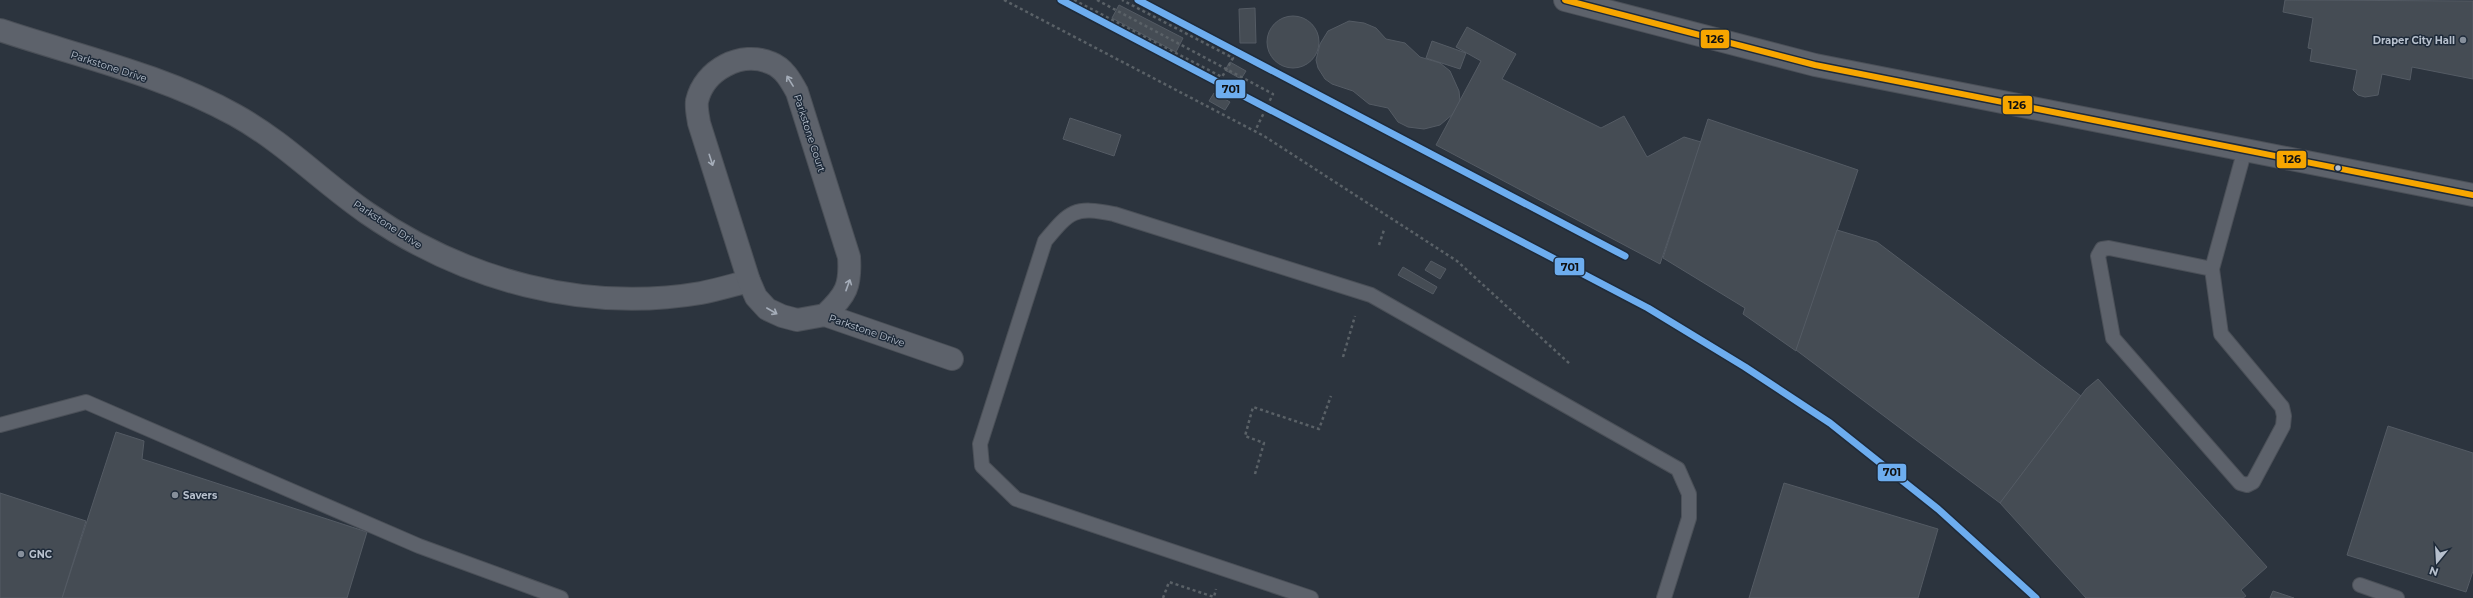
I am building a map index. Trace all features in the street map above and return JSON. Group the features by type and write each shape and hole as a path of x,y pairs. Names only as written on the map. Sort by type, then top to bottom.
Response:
{"street":[{"path":"1565,0 1611,6 1815,65 1962,96 2245,149 2473,195"},
{"name":"Parkstone Drive","path":"0,30 142,76 190,94 235,115 278,142 365,212 410,241 460,265 490,275 562,293 609,298 655,298 702,293 749,281 756,297 767,309 782,316 797,320 825,315 952,359"},
{"name":"Parkstone Court","path":"749,281 699,123 697,103 703,85 715,71 732,62 754,59 772,63 789,77 797,92 849,257 850,279 845,294 825,315"}],"lane":[{"path":"2212,269 2109,248 2102,249 2098,256 2112,338 2240,483 2247,485 2253,482 2283,426 2284,416 2282,407 2221,334 2212,269 2245,149"},
{"path":"1311,598 1016,499 982,466 980,444 1045,241 1065,217 1079,211 1096,210 1114,214 1371,295 1678,469 1689,494 1689,518 1664,598"},
{"path":"0,425 86,402 419,546 561,598"},
{"path":"2360,586 2397,598"}],"path":[{"path":"1004,0 1255,131 1457,261 1571,365"},
{"path":"1074,0 1222,77 1232,58 1122,0"},
{"path":"1097,0 1273,94 1255,131"},
{"path":"1379,245 1384,230"},
{"path":"1343,357 1355,316"},
{"path":"1254,474 1264,443 1245,436 1253,407 1319,429 1331,396"},
{"path":"1163,598 1168,582 1214,597 1217,587"}],"building":[{"path":"2285,0 2473,1 2473,79 2412,67 2410,80 2382,74 2378,95 2365,97 2358,95 2353,90 2357,70 2310,61 2312,49 2308,48 2313,18 2283,12"},
{"path":"1119,5 1183,38 1176,52 1112,18"},
{"path":"1255,8 1256,43 1240,43 1239,9"},
{"path":"1288,16 1298,16 1308,20 1315,27 1319,37 1319,47 1315,57 1308,64 1298,68 1288,68 1278,64 1271,57 1267,47 1267,37 1271,27 1278,20"},
{"path":"1349,21 1364,23 1376,28 1386,39 1405,43 1420,57 1440,63 1450,71 1459,91 1460,101 1453,114 1440,125 1424,129 1408,127 1398,122 1388,108 1369,104 1353,91 1332,84 1325,79 1318,68 1316,60 1320,44 1328,31"},
{"path":"1467,27 1516,54 1502,79 1601,128 1624,116 1647,157 1684,137 1701,142 1660,264 1436,145 1481,61 1456,47"},
{"path":"1432,41 1466,53 1460,69 1426,58"},
{"path":"1230,62 1246,71 1241,79 1225,70"},
{"path":"1214,93 1230,102 1225,110 1209,101"},
{"path":"1070,118 1121,135 1114,156 1063,139"},
{"path":"1708,119 1858,170 1796,351 1743,314 1745,308 1663,258"},
{"path":"1837,230 1877,242 2081,396 2000,503 1796,350"},
{"path":"1431,261 1446,269 1440,279 1425,270"},
{"path":"1403,267 1437,287 1433,294 1398,275"},
{"path":"2098,379 2267,567 2241,590 2246,596 2243,598 2086,598 2000,503 2086,389"},
{"path":"2388,426 2473,453 2473,571 2466,592 2347,555"},
{"name":"Savers","path":"116,432 144,441 142,459 367,532 347,598 62,598"},
{"path":"1784,483 1938,529 1918,598 1749,598"},
{"path":"0,493 86,521 62,598 0,598"},
{"path":"2273,591 2294,598 2270,598"}],"transit line":[{"name":"701","path":"1061,0 1648,308 1745,367 1830,423 1938,509 2036,598"},
{"name":"701","path":"1138,0 1625,256"},
{"name":"126","path":"1565,0 1815,65 2473,195"}],"place":[{"name":"Draper City Hall","path":"2463,40"},
{"name":"Savers","path":"175,495"},
{"name":"GNC","path":"21,554"}]}
